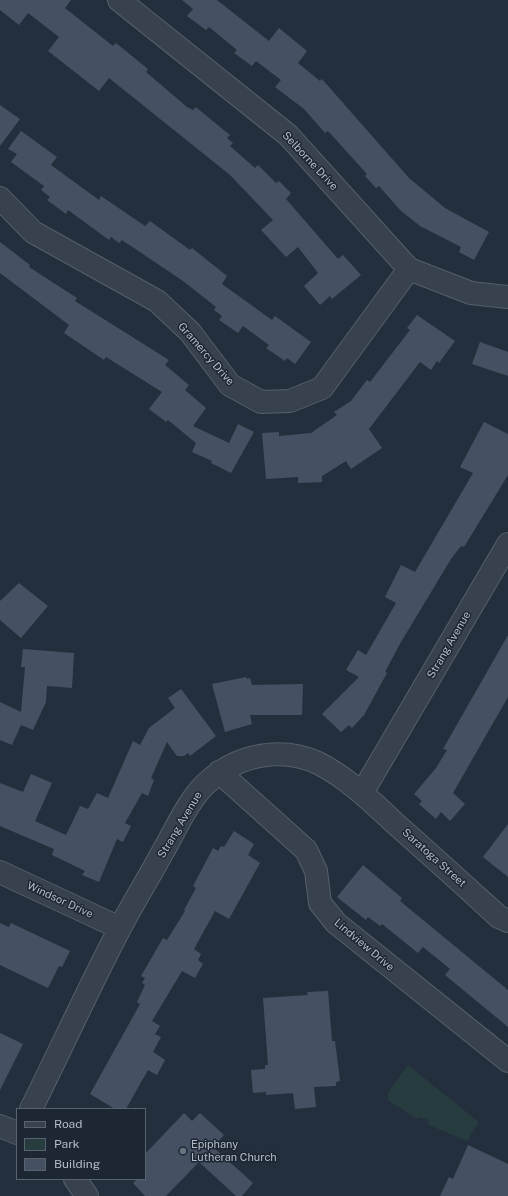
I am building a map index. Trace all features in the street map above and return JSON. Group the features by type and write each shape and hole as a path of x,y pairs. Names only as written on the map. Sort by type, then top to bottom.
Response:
{"street":[{"name":"Selborne Drive","path":"119,0 288,135 409,269 471,292 508,297"},
{"name":"Gramercy Drive","path":"0,198 33,232 157,301 190,332 230,385 261,402 290,401 322,388 409,269"},
{"name":"Strang Avenue","path":"31,1108 120,928 197,794 207,782 230,765 246,759 264,755 284,754 301,757 318,763 362,793 508,544"},
{"name":"Lindview Drive","path":"219,772 306,850 316,871 320,904 336,923 508,1060"},
{"name":"Saratoga Street","path":"362,793 499,917 508,921"},
{"name":"Windsor Drive","path":"0,872 120,928"},
{"path":"0,1126 16,1133"},
{"path":"76,1180 87,1196"}],"green space":[{"path":"408,1065 479,1122 467,1141 429,1125 428,1120 420,1117 417,1119 388,1100 388,1092"}],"building":[{"path":"0,0 71,0 65,8 113,46 116,43 148,69 146,72 187,107 193,110 196,107 230,135 227,138 233,143 230,146 255,168 258,165 276,183 279,181 291,193 286,199 338,259 343,255 361,275 332,299 330,296 320,305 304,286 318,273 298,247 286,257 261,230 273,220 230,175 109,78 99,91 48,51 59,37 28,13 19,25 0,10"},
{"path":"182,0 217,0 269,41 279,28 307,51 298,63 320,81 322,79 409,178 445,208 489,232 474,260 459,252 461,247 420,226 400,210 379,186 376,188 365,176 367,174 328,131 325,133 304,109 275,87 281,80 256,61 252,66 234,53 237,50 209,27 206,30 187,16 193,9"},
{"path":"0,105 20,119 0,146"},
{"path":"21,131 57,157 51,165 99,200 101,196 145,226 150,221 190,250 192,248 227,276 222,284 272,320 275,316 311,342 295,364 287,358 285,361 266,348 269,345 243,326 238,333 219,320 222,316 214,310 216,307 183,281 122,240 119,243 111,237 109,240 68,210 66,214 47,200 50,197 41,190 44,186 11,162 17,154 8,149"},
{"path":"0,242 30,265 29,267 77,298 75,301 169,360 165,365 189,385 185,390 206,408 193,426 229,443 238,424 254,432 231,473 211,463 212,461 192,452 196,443 168,420 166,422 149,409 162,392 106,357 104,360 64,333 69,325 0,273"},
{"path":"417,315 455,341 439,363 437,361 431,370 420,362 369,429 382,448 351,469 346,461 322,476 322,482 298,483 298,477 266,479 262,433 279,432 279,436 311,433 337,415 334,412 351,401 367,380 370,382 410,330 407,328"},
{"path":"480,342 508,352 508,376 472,364"},
{"path":"484,422 508,434 508,475 464,547 461,546 451,559 401,642 385,672 387,673 364,715 352,728 349,725 341,732 322,714 359,677 346,670 358,650 366,655 396,603 385,597 401,565 415,572 473,473 460,467"},
{"path":"19,583 48,606 21,638 0,620 0,601"},
{"path":"508,635 508,697 453,793 465,804 450,821 441,812 436,819 419,804 422,801 414,794 436,768 447,750 443,749"},
{"path":"23,649 74,653 72,688 47,686 46,702 33,730 21,725 12,745 0,740 0,702 21,712 25,667 21,667"},
{"path":"246,677 247,679 250,678 252,685 303,684 302,715 250,715 252,724 225,732 212,684"},
{"path":"181,689 216,736 190,756 188,753 184,756 177,756 167,742 151,778 154,780 148,796 142,793 125,823 131,826 123,842 117,839 99,882 82,875 85,871 52,855 54,849 0,826 0,783 23,792 31,774 52,783 35,821 66,835 80,806 88,809 97,793 108,798 133,741 140,745 149,728 175,708 168,698"},
{"path":"508,824 508,877 483,857"},
{"path":"234,831 254,844 248,855 260,863 229,919 215,911 194,949 201,954 198,960 203,964 195,978 182,971 152,1021 160,1026 155,1034 161,1037 153,1052 165,1060 157,1075 148,1070 127,1108 113,1108 90,1094 140,1004 137,1002 145,985 142,983 145,978 141,976 163,938 167,940 185,911 184,910 196,888 193,886 213,848 218,851 221,846 224,847"},
{"path":"363,865 402,898 400,901 508,990 508,1027 445,975 450,969 423,947 418,953 382,924 380,926 368,917 366,920 337,897"},
{"path":"0,923 9,927 11,923 70,951 62,967 59,966 48,988 0,965"},
{"path":"328,991 332,1041 335,1041 340,1081 336,1082 336,1086 314,1087 316,1107 295,1109 293,1093 266,1095 266,1092 253,1093 251,1070 265,1069 265,1065 268,1065 263,998 308,995 307,992"},
{"path":"0,1033 23,1044 0,1090"},
{"name":"Epiphany Lutheran Church","path":"184,1113 192,1121 200,1113 224,1135 213,1147 253,1183 242,1196 236,1196 199,1162 166,1196 145,1196 133,1183 136,1180 146,1180 146,1153"},
{"path":"468,1145 508,1164 508,1196 440,1196 449,1177 453,1179"}],"place":[{"name":"Epiphany Lutheran Church","path":"183,1151"}]}
